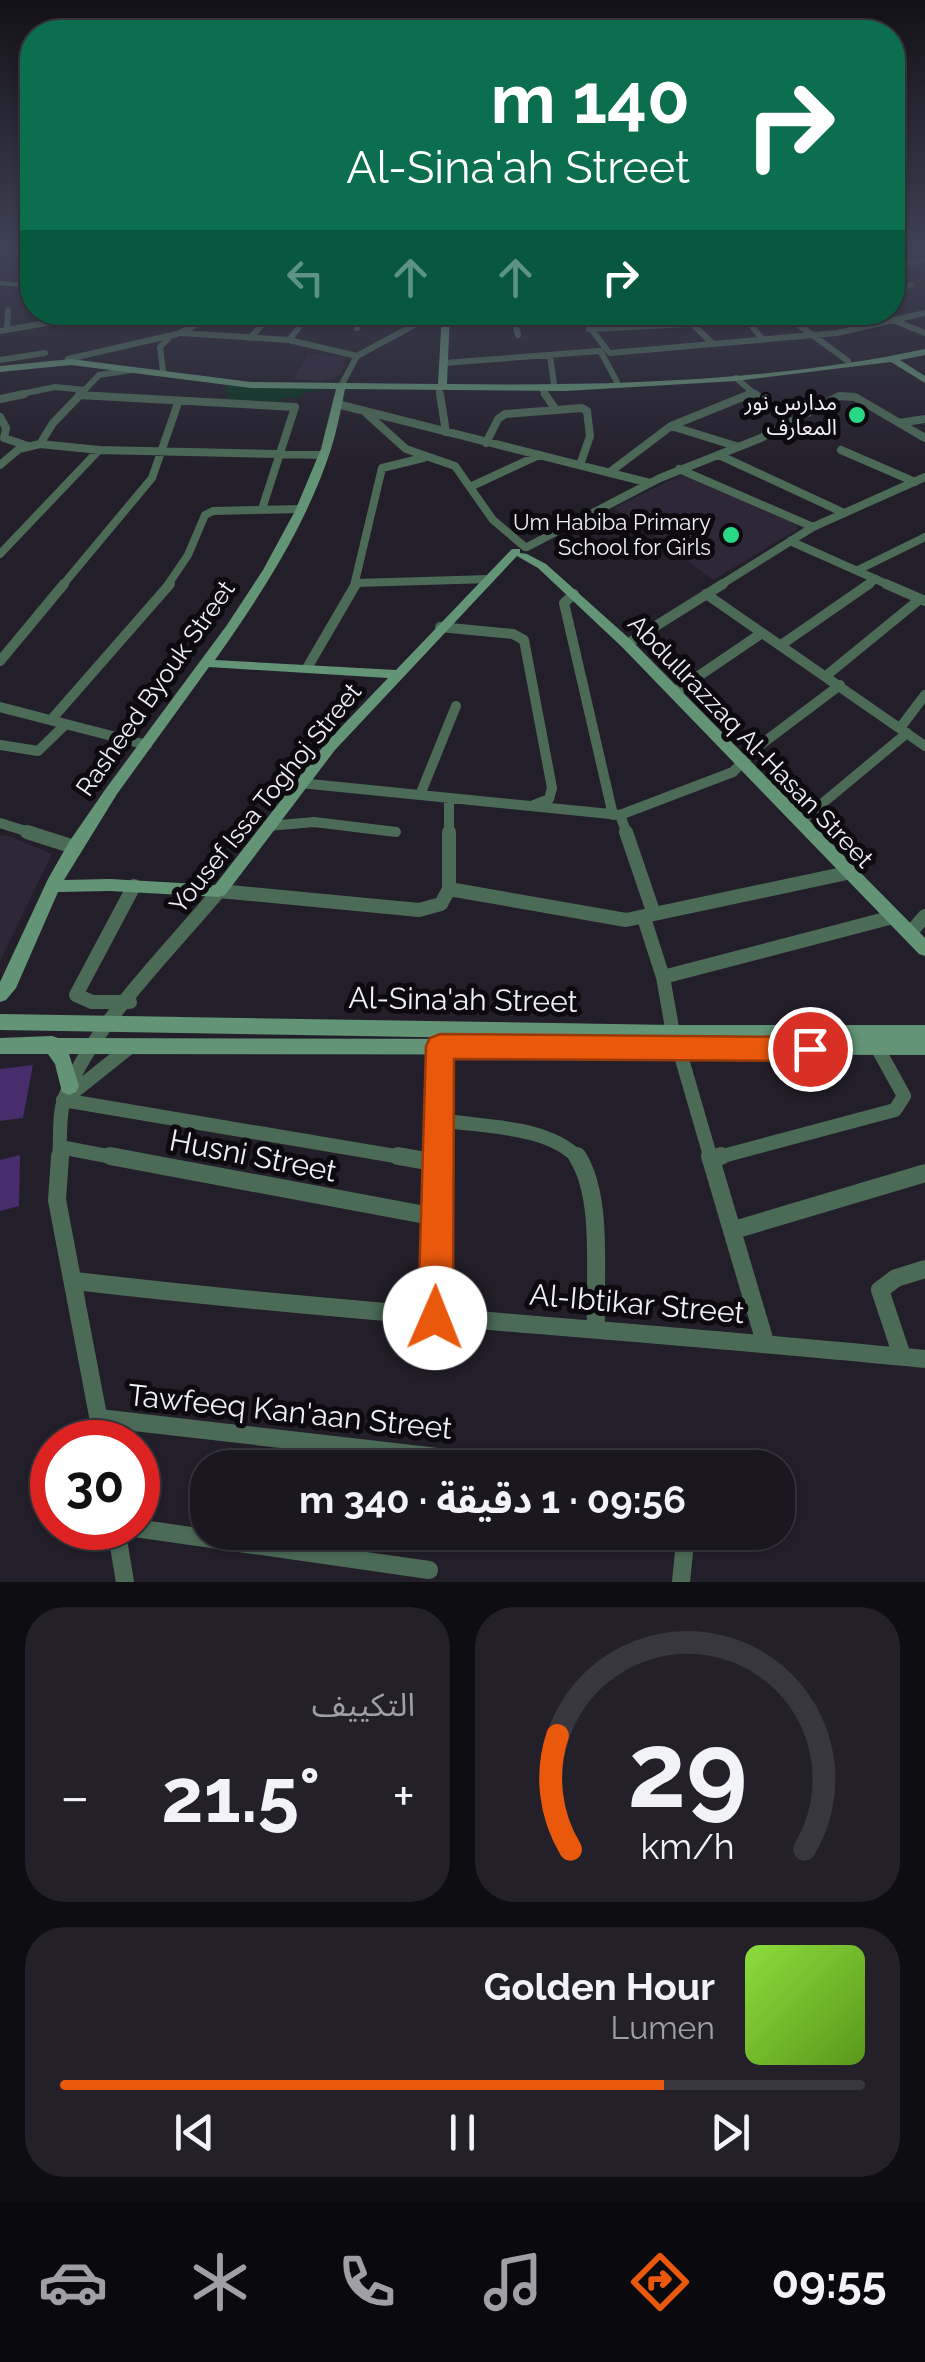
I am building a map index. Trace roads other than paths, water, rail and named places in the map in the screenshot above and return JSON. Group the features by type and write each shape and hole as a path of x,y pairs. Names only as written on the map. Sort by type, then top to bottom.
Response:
{"main road":[{"path":"441,387 445,325"},
{"path":"0,365 66,360 220,378 542,389 736,378 899,358 925,351"},
{"path":"512,387 899,358 925,351"},
{"path":"899,358 925,377"},
{"path":"899,358 925,377"},
{"path":"66,360 223,383 343,383"},
{"name":"Rasheed Byouk Street","path":"3,1022 5,989 74,847 205,663 280,548 323,455 339,412 343,383"},
{"name":"Yousef Issa Toghoj Street","path":"219,892 300,783 396,674 504,564 526,553"},
{"name":"Abdullrazzaq Al-Hasan Street","path":"526,553 627,644 846,872 925,948"},
{"path":"205,663 396,674"},
{"path":"54,886 219,892"},
{"name":"Al-Sina'ah Street","path":"3,1022 925,1048"},
{"name":"Al-Sina'ah Street","path":"0,1046 440,1046 925,1032"},
{"path":"52,1044 64,1062 66,1093"}],"street":[{"path":"4,331 34,325"},
{"path":"163,370 160,346 196,325"},
{"path":"250,338 262,325"},
{"path":"289,340 301,325"},
{"path":"389,341 391,325"},
{"path":"343,383 358,356 416,325"},
{"path":"516,325 518,336"},
{"path":"587,325 617,382"},
{"path":"590,329 672,325"},
{"path":"693,325 714,344"},
{"path":"798,325 848,362"},
{"path":"444,363 812,336 873,325"},
{"path":"751,326 763,340"},
{"path":"16,328 22,336"},
{"path":"66,360 179,333 289,340 358,356"},
{"path":"0,365 44,353"},
{"path":"550,356 554,384"},
{"path":"40,444 101,373 134,370"},
{"path":"736,378 790,424"},
{"path":"0,398 55,387 178,403 295,407 262,509"},
{"path":"441,387 446,432"},
{"path":"542,389 556,410"},
{"path":"610,472 671,426 752,393"},
{"path":"526,553 650,483 790,424 835,398 847,395 925,438"},
{"path":"0,662 140,494 163,452 178,403"},
{"path":"486,443 498,419 505,414 588,411 590,436 580,465"},
{"path":"339,412 366,413 650,483"},
{"name":"Abdullrazzaq Al-Hasan Street","path":"366,413 385,434 423,458 438,459 458,468 483,501 486,512 526,553"},
{"path":"0,417 6,428 4,438 28,446"},
{"path":"898,423 925,418"},
{"path":"671,426 739,447"},
{"path":"0,466 28,446 40,444 99,450 323,455"},
{"path":"0,554 99,450"},
{"path":"841,450 920,479"},
{"path":"470,487 539,455"},
{"path":"718,455 844,513"},
{"path":"308,668 356,584 382,468 423,458"},
{"path":"679,470 812,528"},
{"path":"627,644 812,528 920,479"},
{"path":"51,720 170,582 188,555 205,515 214,511 300,509"},
{"path":"858,570 925,536"},
{"path":"790,541 922,600 827,676"},
{"path":"356,584 490,579"},
{"path":"782,645 876,579"},
{"path":"574,594 564,603 616,815 649,916 676,1041 765,1342"},
{"path":"706,594 925,746"},
{"path":"440,627 513,634 524,640 552,788 549,799 530,806"},
{"path":"675,692 762,633"},
{"path":"300,783 616,815 733,772 840,684"},
{"path":"800,822 903,730 925,695"},
{"path":"420,795 456,706"},
{"path":"0,707 147,745"},
{"path":"0,745 38,751 66,724"},
{"path":"219,892 419,910 441,904 449,889 449,798"},
{"path":"268,826 314,822 396,832"},
{"path":"0,823 74,847"},
{"path":"449,889 612,920 786,889 846,872"},
{"path":"130,1002 92,1002 76,995 134,886"},
{"name":"Yousef Issa Toghoj Street","path":"66,1093 94,1045 219,892"},
{"path":"910,933 925,916"},
{"path":"663,977 893,918"},
{"path":"99,1418 76,1281 57,1200 60,1147 66,1093 134,1044"},
{"path":"435,1318 440,1046"},
{"path":"711,1159 894,1110 904,1096 877,1047"},
{"path":"66,1093 438,1163"},
{"path":"440,1120 559,1143 577,1154 588,1173 591,1198 596,1327"},
{"name":"Husni Street","path":"60,1147 436,1217"},
{"path":"734,1230 925,1173"},
{"path":"902,1356 880,1290 896,1278 925,1269"},
{"name":"Al-Ibtikar Street","path":"76,1281 435,1318 596,1327 925,1358"},
{"name":"Tawfeeq Kan'aan Street","path":"99,1418 377,1450"},
{"path":"160,1532 429,1570"},
{"path":"681,1582 684,1550"},
{"path":"124,1572 134,1582"}],"place":[{"name":"مدارس نور المعارف","path":"857,415"},
{"name":"Um Habiba Primary School for Girls","path":"731,535"}]}
